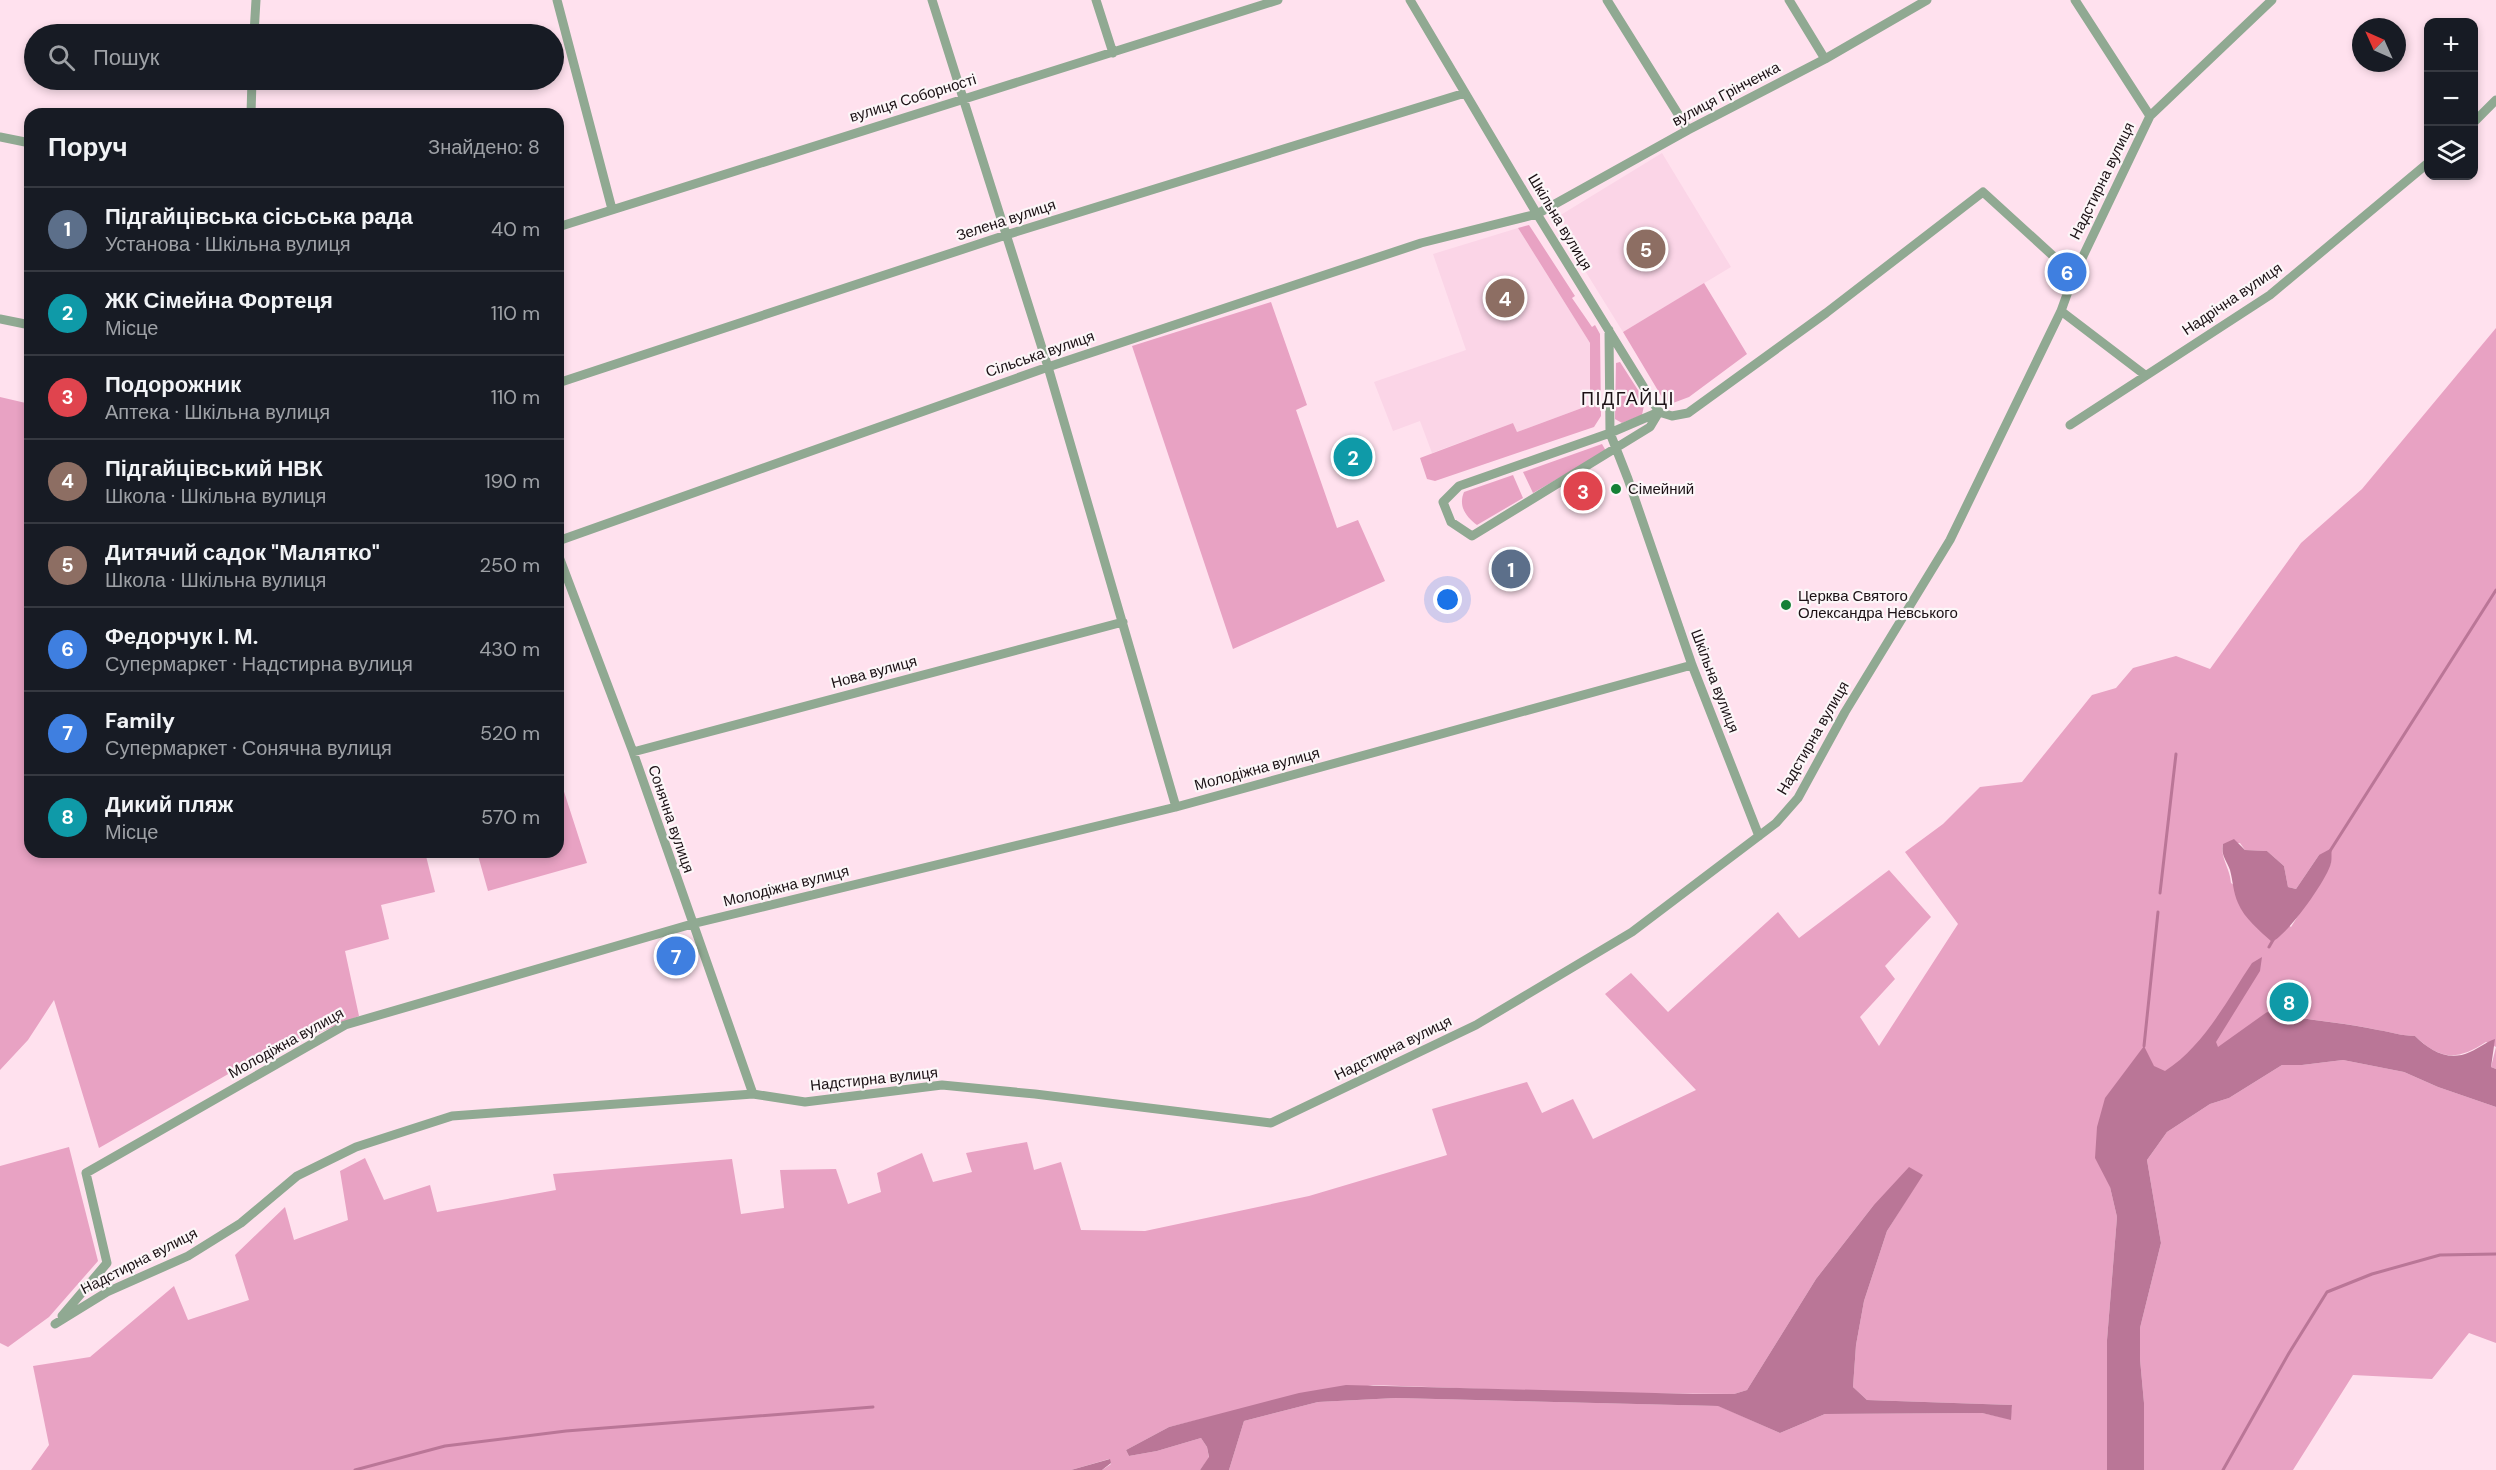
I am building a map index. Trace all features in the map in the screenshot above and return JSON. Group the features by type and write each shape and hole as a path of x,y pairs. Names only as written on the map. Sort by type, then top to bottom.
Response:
{"street":[{"path":"255,24 256,0"},
{"path":"557,0 563,24"},
{"path":"932,0 1048,367 1176,807"},
{"path":"1096,0 1113,53"},
{"name":"вулиця Соборності","path":"564,225 1278,0"},
{"name":"Шкільна вулиця","path":"1410,0 1537,214 1659,412"},
{"path":"1607,0 1688,130"},
{"path":"1789,0 1826,59"},
{"name":"вулиця Грінченка","path":"1537,214 1688,130 1826,59 1927,0"},
{"path":"2075,0 2150,116"},
{"name":"Надстирна вулиця","path":"55,1324 107,1292 188,1256 241,1224 297,1176 356,1147 452,1116 753,1094 805,1102 942,1085 1035,1094 1271,1124 1476,1025 1632,932 1776,823 1798,798 1845,712 1950,540 2061,310 2074,275 2150,116 2272,0"},
{"path":"564,27 612,209"},
{"path":"251,108 252,90"},
{"name":"Зелена вулиця","path":"564,381 1006,236 1465,93"},
{"path":"2478,118 2496,100"},
{"path":"0,137 24,142"},
{"name":"Надрічна вулиця","path":"2070,425 2270,295 2424,166"},
{"path":"1659,412 1650,428 1617,450 1472,536 1451,522 1443,502 1459,486 1610,433 1659,412 1672,416 1688,413 1826,313 1983,192 2074,275"},
{"name":"Сільська вулиця","path":"564,539 1048,367 1421,243 1537,214"},
{"path":"2061,310 2145,375"},
{"path":"0,319 24,324"},
{"path":"1609,330 1610,433"},
{"name":"Шкільна вулиця","path":"1610,433 1692,665 1759,836"},
{"name":"Сонячна вулиця","path":"564,570 633,752 753,1094"},
{"name":"Нова вулиця","path":"633,752 1124,622"},
{"name":"Молодіжна вулиця","path":"55,1324 107,1263 86,1173 345,1025 692,924 1176,807 1692,665"}],"shaded area":[{"path":"1662,153 1731,267 1623,332 1561,232 1567,228 1559,216"},
{"path":"1529,225 1575,296 1572,298 1592,327 1595,325 1600,334 1601,416 1594,427 1435,481 1427,479 1420,458 1513,423 1517,432 1590,405 1590,343 1518,228"},
{"path":"1518,228 1590,343 1590,405 1517,432 1513,423 1432,453 1420,421 1393,431 1374,382 1466,350 1433,254"},
{"path":"1704,283 1747,354 1689,397 1673,403 1663,399 1623,332"},
{"path":"1271,302 1307,405 1296,410 1337,528 1358,520 1385,581 1233,649 1132,346"},
{"path":"2496,328 2496,1047 2486,1042 2466,1052 2449,1055 2433,1050 2415,1036 2267,1012 2110,1187 2117,1217 2107,1340 2107,1470 1229,1470 1244,1421 1318,1402 1396,1398 1719,1406 1780,1433 1825,1414 1982,1413 2010,1419 2012,1405 1867,1400 1853,1387 1856,1345 1864,1301 1887,1231 1922,1175 1873,1206 1816,1279 1747,1390 1734,1394 1599,1393 1373,1385 1222,1414 1169,1427 1126,1450 1129,1456 1157,1451 1201,1438 1207,1447 1209,1458 1200,1470 1102,1470 1111,1464 1109,1459 1071,1470 31,1470 49,1445 33,1366 90,1357 174,1286 188,1320 249,1300 235,1255 285,1207 294,1240 348,1220 340,1171 365,1158 384,1200 430,1185 437,1212 556,1190 553,1174 732,1159 741,1214 784,1208 780,1170 836,1169 848,1204 881,1192 877,1173 922,1153 933,1182 972,1172 966,1153 1027,1142 1034,1170 1061,1162 1081,1230 1145,1231 1309,1196 1447,1155 1432,1109 1527,1082 1542,1113 1573,1099 1593,1139 1696,1090 1605,994 1631,973 1668,1012 1778,912 1799,938 1889,870 1931,917 1885,966 1895,979 1860,1017 1879,1046 1958,924 1905,852 1943,824 1980,787 2022,782 2092,695 2116,688 2133,668 2176,656 2210,669 2301,543 2362,489","holes":["2240,843 2245,850 2267,851 2284,866 2288,887 2296,889 2319,855 2331,863 2291,927 2231,883 2223,854 2223,844"]},
{"path":"1620,362 1645,401 1642,415 1622,423 1615,419 1616,363"},
{"path":"0,397 24,403 24,858 426,858 435,892 381,905 389,939 345,951 359,1016 251,1061 99,1148 54,1000 28,1040 0,1070"},
{"path":"1602,444 1606,451 1533,493 1523,472"},
{"path":"1513,475 1523,498 1477,525 1464,511 1462,497 1464,492"},
{"path":"564,792 587,863 488,891 479,858 564,858"},
{"path":"2234,839 2245,850 2267,851 2284,866 2288,887 2296,889 2319,855 2332,848 2328,871 2315,893 2297,918 2272,942 2248,919 2236,899 2230,870 2223,852 2223,844"},
{"path":"2262,957 2260,971 2216,1042 2218,1047 2267,1012 2415,1036 2433,1050 2455,1056 2462,1055 2495,1039 2491,1067 2496,1069 2496,1107 2438,1087 2404,1072 2343,1060 2282,1065 2229,1098 2210,1104 2167,1132 2147,1160 2161,1243 2140,1328 2144,1403 2144,1470 2107,1470 2107,1340 2117,1217 2110,1187 2095,1158 2097,1127 2105,1098 2144,1046 2154,1066 2165,1071 2179,1061 2214,1022 2252,963"},
{"path":"2496,1047 2496,1069 2491,1067"},
{"path":"2343,1060 2404,1072 2438,1087 2496,1107 2496,1343 2469,1333 2432,1379 2353,1375 2293,1470 2144,1470 2144,1403 2140,1328 2161,1243 2147,1160 2167,1132 2210,1104 2229,1098 2282,1065"},
{"path":"69,1147 98,1261 49,1317 8,1347 0,1343 0,1166"},
{"path":"1909,1167 1923,1175 1887,1231 1864,1301 1856,1345 1853,1387 1867,1400 2012,1405 2011,1420 1982,1413 1825,1414 1780,1433 1718,1406 1396,1398 1318,1402 1244,1421 1229,1470 1200,1470 1209,1457 1207,1447 1201,1438 1157,1451 1129,1456 1126,1450 1169,1427 1299,1393 1346,1385 1693,1394 1734,1394 1747,1390 1816,1279 1873,1206"},
{"path":"1110,1459 1111,1463 1102,1470 1071,1470"}],"waterway":[{"path":"2330,851 2496,590"},
{"path":"2160,893 2176,754"},
{"path":"2144,1046 2158,912"},
{"path":"2269,947 2273,940"},
{"path":"2223,1470 2289,1353 2327,1292 2372,1274 2440,1255 2496,1254"},
{"path":"355,1470 445,1446 566,1431 873,1407"}],"place":[{"name":"Дитячий садок \"Малятко\"","path":"1646,249"},
{"name":"Федорчук І. М.","path":"2067,272"},
{"name":"Підгайцівський НВК","path":"1505,298"},
{"name":"ЖК Сімейна Фортеця","path":"1353,457"},
{"name":"Сімейний","path":"1616,489"},
{"name":"Подорожник","path":"1583,491"},
{"name":"Підгайцівська сісьська рада","path":"1511,569"},
{"name":"Церква Святого Олександра Невського","path":"1786,605"},
{"name":"Family","path":"676,956"},
{"name":"Дикий пляж","path":"2289,1002"}],"district":[{"name":"ПІДГАЙЦІ","path":"1628,399"}]}
